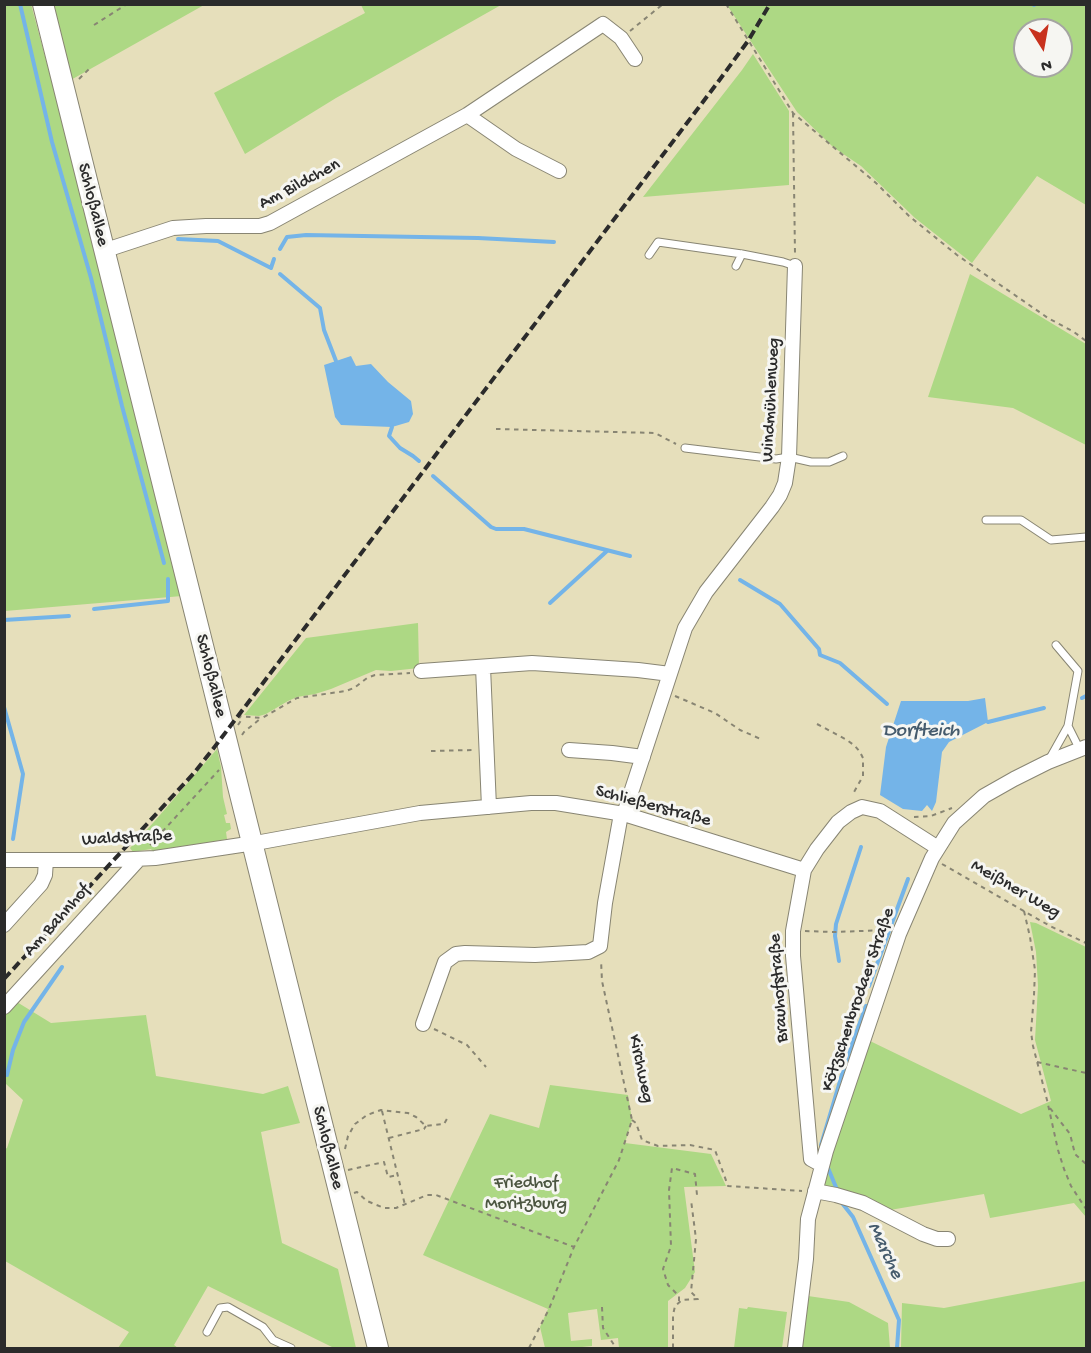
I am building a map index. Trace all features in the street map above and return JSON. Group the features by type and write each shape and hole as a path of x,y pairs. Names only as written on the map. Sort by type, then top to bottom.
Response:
{"main road":[{"name":"Schloßallee","path":"43,4 378,1348"}],"street":[{"name":"Am Bildchen","path":"103,251 173,228 260,226 270,223 467,115 603,24 621,38"},
{"path":"621,38 634,59"},
{"path":"467,115 516,149 559,171"},
{"name":"Windmühlenweg","path":"623,814 685,628 706,592 780,495 785,483 789,457 795,266"},
{"path":"421,671 532,663 670,674"},
{"path":"483,667 489,807"},
{"name":"Kötzschenbrodaer Straße","path":"795,1348 806,1259 808,1219 822,1165 888,964 935,853 954,823 986,794 1048,762 1083,749"},
{"path":"569,750 643,757"},
{"name":"Schließerstraße","path":"252,843 420,813 531,803 556,803 623,814 804,870"},
{"path":"862,807 886,815 935,853"},
{"name":"Brauhofstraße","path":"822,1165 811,1159 793,956 793,931 804,870 838,822 862,807"},
{"path":"423,1024 445,962 456,954 535,955 588,952 600,946 605,903 623,814"},
{"name":"Waldstraße","path":"4,860 139,860 252,843"},
{"path":"4,925 41,884 45,875 46,860"},
{"name":"Am Bahnhof","path":"4,1007 139,860"},
{"path":"815,1191 863,1203 923,1234 937,1239 948,1239"}],"lane":[{"path":"649,255 658,242 742,254 795,266"},
{"path":"736,266 742,254"},
{"path":"685,448 776,459 789,457 811,462 829,462 843,456"},
{"path":"986,520 1021,520 1051,540 1086,537"},
{"path":"1048,762 1068,726 1078,671 1056,645"},
{"path":"1068,726 1083,749"},
{"path":"207,1332 220,1308 228,1307 263,1327 273,1340 291,1348"}],"path":[{"path":"94,26 128,4"},
{"path":"621,38 663,4"},
{"path":"726,4 793,113 876,183 909,216 957,255 1048,318 1086,341"},
{"path":"77,81 89,69"},
{"path":"793,113 795,266"},
{"path":"496,429 655,433 685,448"},
{"path":"241,738 244,732 262,718 297,698 346,691 375,675 421,671"},
{"path":"664,692 723,717 740,730 763,740"},
{"path":"219,714 262,718"},
{"path":"817,724 847,740 860,752 863,758 863,776 854,792 862,807"},
{"path":"431,751 486,748"},
{"path":"139,860 149,846 231,759"},
{"path":"886,815 931,816 956,806 969,808"},
{"name":"Meißner Weg","path":"935,853 1023,911 1086,943"},
{"path":"1023,911 1035,970 1031,1032 1033,1047 1064,1169 1071,1186 1086,1209"},
{"path":"793,931 889,930"},
{"name":"Kirchweg","path":"529,1348 549,1309 574,1247 619,1160 632,1120 602,981 600,946"},
{"path":"423,1024 467,1045 486,1067"},
{"path":"1037,1062 1086,1073"},
{"path":"1048,1106 1070,1134 1075,1154 1086,1164"},
{"path":"329,1155 345,1149 348,1136 356,1124 367,1115 381,1110 408,1113 426,1126"},
{"path":"381,1110 405,1205"},
{"path":"388,1138 414,1132 426,1126 444,1124 448,1118"},
{"path":"632,1120 642,1140 658,1146 690,1145 715,1150 728,1186 815,1191"},
{"path":"359,1167 384,1162 388,1177 398,1175"},
{"path":"679,1302 679,1296 668,1285 663,1269 671,1246 669,1191 672,1168 695,1173 697,1196"},
{"path":"339,1196 357,1192 367,1201 384,1208 396,1208 427,1195 436,1195 574,1247"},
{"path":"673,1348 675,1306 679,1302 698,1299 691,1292 696,1239 691,1200"},
{"path":"602,1307 603,1328 616,1348"}],"green space":[{"path":"31,4 182,596 5,611 4,5"},
{"path":"53,4 204,5 69,81"},
{"path":"361,5 501,5 336,98 245,154 214,93 365,13"},
{"path":"727,5 1086,5 1086,205 1037,176 972,263 915,218 861,166 833,147 797,112"},
{"path":"753,54 789,111 789,185 643,197 742,70"},
{"path":"970,274 1086,344 1086,445 1013,408 928,397"},
{"path":"418,623 419,668 376,670 331,689 297,697 266,714 244,715 306,638"},
{"path":"217,749 227,814 224,815 231,829 226,832 227,839 154,853 151,849 133,852 130,848"},
{"path":"1030,922 1086,947 1086,1217 1074,1203 990,1218 984,1194 884,1211 821,1189 870,1041 1021,1114 1051,1101 1035,1040 1038,986 1036,952"},
{"path":"12,999 51,1023 146,1015 156,1076 263,1094 288,1086 300,1123 261,1132 282,1243 338,1269 356,1348 334,1348 208,1286 174,1345 178,1348 118,1348 129,1332 5,1261 5,1149 23,1100 5,1083 4,1007"},
{"name":"Friedhof Moritzburg","path":"550,1085 628,1095 632,1120 625,1143 711,1154 726,1186 684,1187 695,1272 685,1288 668,1301 668,1348 619,1348 618,1338 601,1340 597,1309 568,1313 571,1341 592,1339 592,1346 545,1348 540,1327 548,1309 423,1255 490,1114 539,1128"},
{"path":"1086,1281 1086,1348 901,1348 902,1303 944,1308"},
{"path":"808,1296 849,1302 888,1323 890,1348 802,1348"},
{"path":"748,1307 787,1312 782,1348 734,1348 739,1308 747,1309"}],"water":[{"path":"351,356 356,366 371,364 411,401 413,414 409,422 392,427 341,425 335,417 324,365"},
{"name":"Dorfteich","path":"985,698 988,722 949,742 942,752 936,802 932,811 927,805 922,811 903,809 880,795 886,747 901,701 968,701"}],"waterway":[{"path":"20,4 52,142 91,278 164,563"},
{"path":"280,249 287,237 306,235 478,238 554,242"},
{"path":"178,239 218,241 271,268 274,259"},
{"path":"280,274 320,308 324,330 336,361"},
{"path":"392,427 389,436 400,448 419,461"},
{"path":"433,476 491,527 524,529 630,556"},
{"path":"550,603 607,551"},
{"path":"94,609 168,601 168,579"},
{"path":"740,580 780,604 819,649 820,655 840,663 887,704"},
{"path":"4,620 69,616"},
{"name":"Marche","path":"1082,698 1086,696"},
{"path":"4,707 23,774 13,839"},
{"name":"Marche","path":"988,722 1044,708"},
{"name":"Marche","path":"839,961 835,936 836,924 861,847"},
{"path":"869,986 908,879"},
{"path":"7,1075 13,1050 24,1022 62,967"},
{"name":"Marche","path":"821,1145 846,1061 866,1006"},
{"name":"Marche","path":"828,1168 838,1192"},
{"name":"Marche","path":"840,1199 853,1217 899,1320 897,1348"}],"railway":[{"path":"4,979 194,773 213,749 718,82 748,41 770,4"}]}
